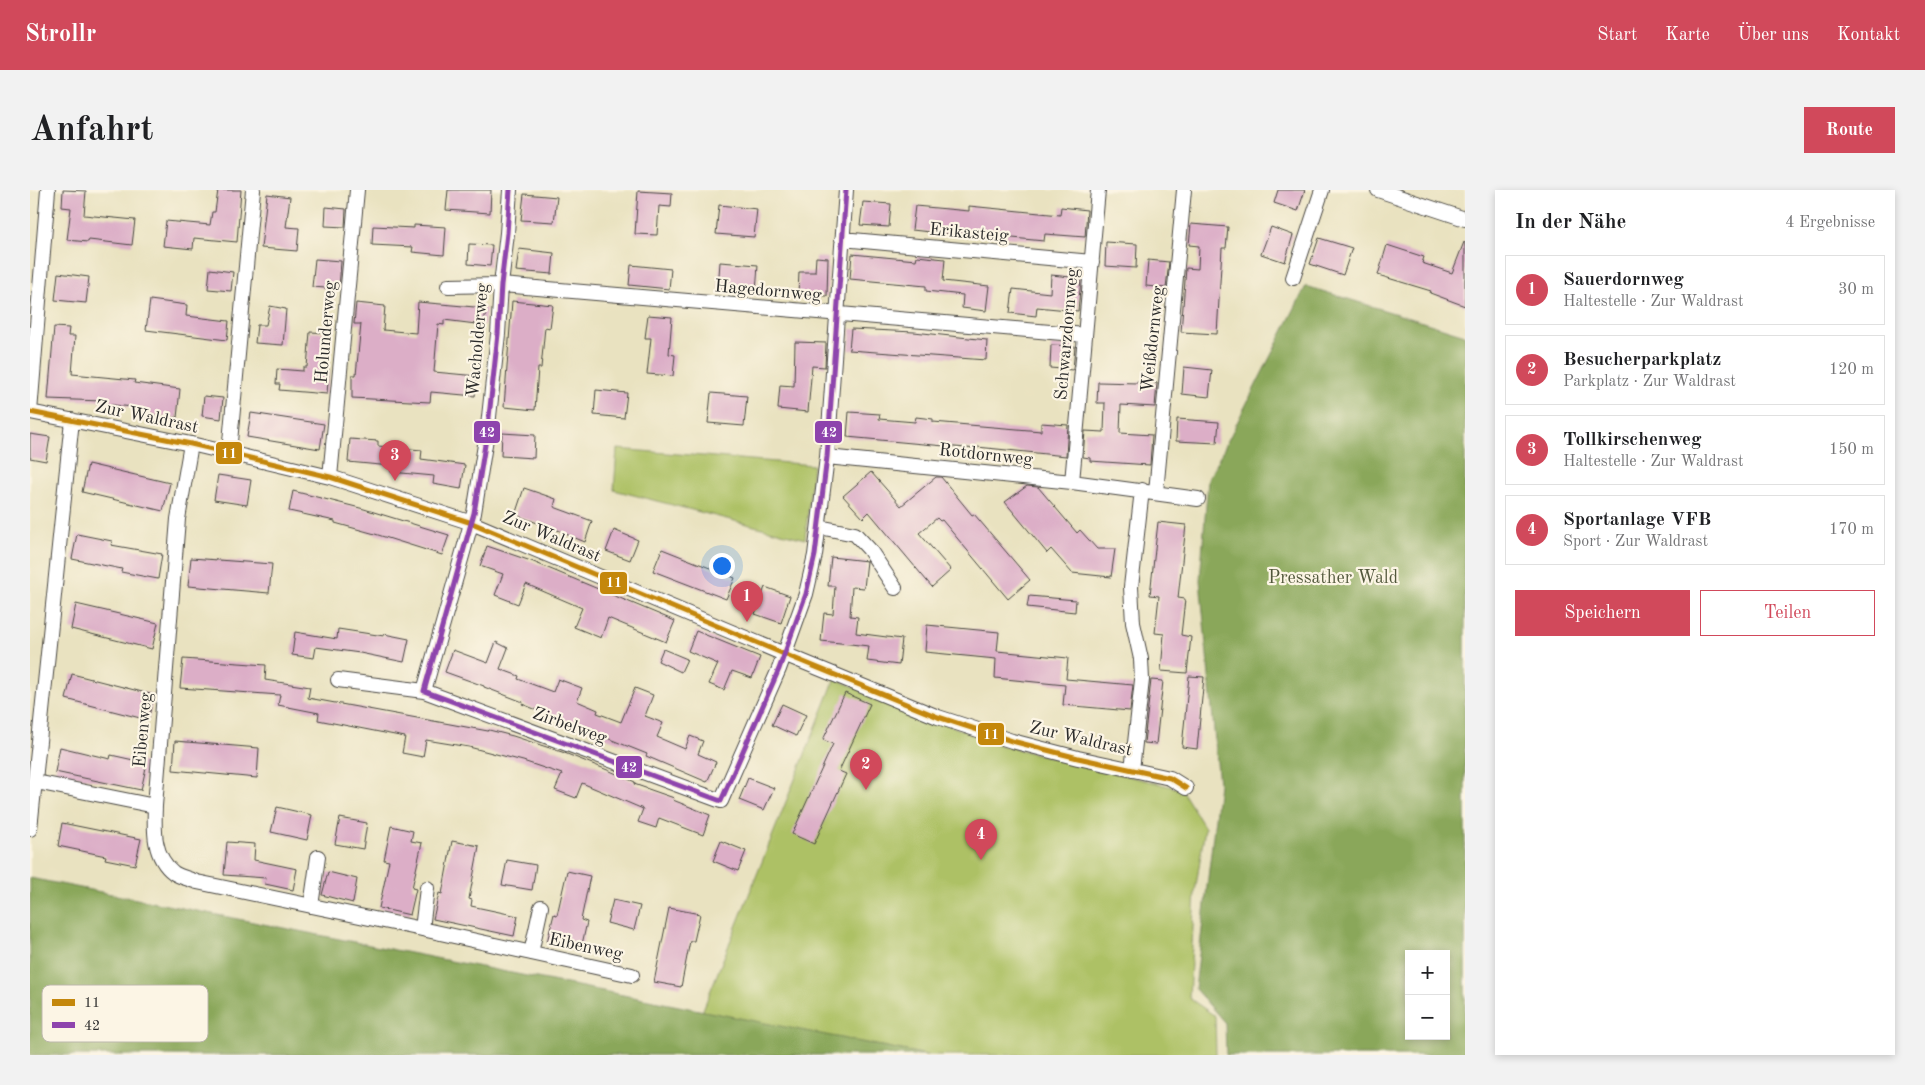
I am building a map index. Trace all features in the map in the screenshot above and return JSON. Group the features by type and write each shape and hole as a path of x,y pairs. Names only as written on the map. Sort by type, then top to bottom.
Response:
{"street":[{"path":"30,412 48,190"},
{"path":"229,452 253,190"},
{"name":"Holunderweg","path":"330,477 357,190"},
{"name":"Wacholderweg","path":"472,522 488,426 510,190"},
{"path":"784,654 806,594 815,556 819,527 827,457 846,190"},
{"name":"Schwarzdornweg","path":"1072,482 1098,190"},
{"name":"Weißdornweg","path":"1156,492 1184,190"},
{"path":"1293,278 1322,190"},
{"path":"1378,190 1465,219"},
{"name":"Erikasteig","path":"842,239 1092,262"},
{"name":"Hagedornweg","path":"448,286 501,285 1085,336"},
{"name":"Zur Waldrast","path":"30,412 229,452 330,477 472,522 906,705 1012,741 1078,758 1170,778 1186,788"},
{"path":"30,830 72,420"},
{"name":"Eibenweg","path":"191,444 178,519 155,806 154,830 161,860 176,874 197,882 632,975"},
{"name":"Rotdornweg","path":"827,457 1072,482 1198,499"},
{"path":"1132,770 1142,680 1141,659 1133,623 1131,587 1142,490"},
{"path":"424,691 472,522"},
{"path":"819,527 855,534 869,549 895,588"},
{"name":"Zirbelweg","path":"338,680 424,691 722,801 784,654"},
{"path":"36,782 155,806"},
{"path":"311,906 318,857"},
{"path":"422,929 427,888"},
{"name":"Eibenweg","path":"532,953 541,907"}],"green space":[{"name":"Pressather Wald","path":"1306,286 1465,335 1465,1055 1226,1055 1225,1023 1195,989 1219,784 1200,580 1208,480"},
{"path":"617,449 813,465 805,539 614,490"},
{"path":"835,679 996,744 1181,789 1205,828 1195,892 1189,998 1215,1016 1216,1055 927,1055 702,1012"},
{"path":"30,878 927,1055 30,1055"}],"building":[{"path":"63,190 86,191 84,215 135,220 132,245 89,240 88,242 67,240 71,208 62,207"},
{"path":"218,190 241,190 237,242 194,238 193,249 163,246 166,221 210,225 212,212 215,212"},
{"path":"448,190 491,190 490,213 446,210"},
{"path":"1278,190 1305,190 1298,211 1274,203"},
{"path":"638,191 672,193 671,207 659,206 657,235 635,234"},
{"path":"267,194 290,197 286,227 299,228 297,251 261,248"},
{"path":"524,194 557,197 554,222 521,220"},
{"path":"863,202 891,204 889,227 860,225"},
{"path":"719,205 757,209 754,237 716,234"},
{"path":"915,206 969,211 969,206 1060,215 1061,207 1087,210 1085,237 1045,234 1044,241 912,230"},
{"path":"326,207 346,209 345,227 325,226"},
{"path":"1191,224 1228,227 1226,248 1222,248 1217,334 1181,332 1186,268 1198,269 1199,246 1189,245"},
{"path":"414,225 446,227 444,255 412,252 413,247 372,245 373,226 414,228"},
{"path":"1271,227 1293,235 1285,262 1261,254"},
{"path":"1319,238 1352,248 1343,275 1310,264"},
{"path":"1106,242 1137,244 1136,268 1105,266"},
{"path":"1464,242 1465,306 1430,293 1431,291 1378,275 1387,245 1424,257 1422,263 1452,273"},
{"path":"469,244 492,245 490,266 468,264"},
{"path":"519,249 554,253 552,274 516,271"},
{"path":"852,254 916,260 917,256 945,259 943,281 989,286 986,311 962,308 963,295 926,291 926,286 850,279"},
{"path":"816,257 828,258 827,296 798,295 799,272 815,272"},
{"path":"315,259 341,261 339,289 312,287"},
{"path":"1148,260 1169,262 1166,288 1146,286"},
{"path":"720,262 758,265 756,292 718,289"},
{"path":"631,265 671,269 669,289 629,285"},
{"path":"210,269 233,272 231,291 208,289"},
{"path":"58,273 89,277 86,303 55,300"},
{"path":"1051,275 1081,278 1078,311 1037,307 1036,316 1010,313 1013,289 1050,293"},
{"path":"150,300 187,305 186,316 229,321 227,340 146,330"},
{"path":"512,301 553,305 550,328 545,327 541,368 538,368 535,410 504,407"},
{"path":"418,302 486,308 484,325 444,320 444,325 438,324 434,372 477,376 475,396 431,392 430,402 352,398 352,375 356,375 361,324 354,324 356,303 385,306 383,330 416,333"},
{"path":"270,306 286,309 283,345 255,343 257,325 266,325"},
{"path":"648,315 672,317 669,354 675,355 673,376 647,374 651,338 645,338"},
{"path":"54,327 69,328 68,336 75,336 72,374 135,380 134,383 180,389 177,418 143,414 144,408 102,404 102,401 48,399"},
{"path":"851,329 914,332 987,340 986,360 849,350"},
{"path":"310,332 330,333 327,394 279,390 280,384 276,384 277,369 303,371 303,367 307,367"},
{"path":"795,342 826,343 825,367 812,366 808,412 778,409 780,385 794,386"},
{"path":"1051,345 1075,346 1073,370 1050,368"},
{"path":"1184,367 1212,370 1209,397 1182,394"},
{"path":"1137,381 1157,383 1155,407 1121,405 1120,433 1152,435 1150,465 1090,461 1090,458 1083,457 1085,431 1104,432 1105,403 1097,403 1098,382 1137,383"},
{"path":"596,390 627,393 624,418 594,415"},
{"path":"711,393 747,396 744,426 708,423"},
{"path":"204,396 223,398 221,419 202,416"},
{"path":"849,412 880,414 879,419 915,422 916,417 933,419 933,422 1041,431 1041,423 1068,425 1066,456 847,437"},
{"path":"251,413 324,424 320,449 247,437"},
{"path":"1177,419 1219,422 1217,443 1176,441"},
{"path":"502,433 535,435 534,458 501,456"},
{"path":"30,434 50,437 46,461 30,458"},
{"path":"350,439 378,441 378,446 422,450 421,459 465,465 461,489 433,484 434,476 391,472 391,466 348,462"},
{"path":"88,464 170,483 163,511 82,492"},
{"path":"871,472 901,506 936,477 941,477 1030,580 1008,599 942,520 940,521 937,518 919,533 951,570 932,587 869,512 863,518 843,496"},
{"path":"218,475 251,480 247,505 214,500"},
{"path":"1027,486 1038,487 1077,533 1080,530 1097,549 1115,549 1111,577 1072,573 1051,549 1047,553 1005,502"},
{"path":"524,488 556,499 554,507 592,521 585,542 515,515"},
{"path":"293,491 364,509 449,535 442,555 335,523 335,521 289,511"},
{"path":"1158,522 1186,525 1178,598 1185,599 1181,635 1191,637 1187,673 1161,671 1164,634 1155,633 1159,596 1150,595"},
{"path":"614,530 638,540 630,560 606,551"},
{"path":"77,534 112,541 111,545 162,554 158,579 121,572 122,569 72,559"},
{"path":"487,546 531,561 675,621 666,642 608,618 601,638 574,627 582,608 526,584 518,604 495,595 503,574 480,566"},
{"path":"662,549 735,578 726,599 653,571"},
{"path":"831,557 867,561 864,588 852,587 850,616 858,617 856,633 902,639 899,665 867,661 869,646 821,641 824,613 833,614 835,586 828,586"},
{"path":"191,558 272,564 269,593 188,586"},
{"path":"765,587 790,596 781,623 755,614"},
{"path":"1029,596 1076,600 1075,612 1027,607"},
{"path":"76,604 158,623 152,649 71,629"},
{"path":"927,625 999,632 997,651 1068,658 1066,679 1133,685 1130,711 1063,705 1065,685 995,678 996,659 925,652"},
{"path":"338,629 409,639 404,662 316,647 314,658 292,655 295,632 337,639"},
{"path":"696,631 760,657 752,678 732,671 724,690 709,684 718,664 688,651"},
{"path":"496,642 508,648 500,669 519,676 518,679 553,692 558,679 582,688 577,701 598,710 597,713 621,722 635,688 653,695 645,716 663,723 657,737 685,749 690,736 703,741 698,754 716,762 707,782 646,756 647,754 522,704 523,702 484,686 445,672 453,650 488,663"},
{"path":"663,649 687,659 681,672 658,661"},
{"path":"183,659 266,665 265,680 310,687 308,698 489,730 513,736 562,752 610,771 635,782 634,784 674,798 673,800 710,815 703,835 659,818 656,828 638,822 643,809 582,783 576,798 555,790 562,774 523,761 469,747 426,740 423,757 402,753 405,737 318,720 319,713 278,705 280,695 180,688"},
{"path":"72,674 154,695 148,720 66,699"},
{"path":"1189,676 1204,677 1197,749 1182,747"},
{"path":"1151,680 1163,681 1156,744 1144,743"},
{"path":"845,693 870,704 839,771 846,774 814,844 792,834 833,744 823,740"},
{"path":"782,704 806,715 796,736 772,725"},
{"path":"175,741 259,748 257,778 173,770"},
{"path":"60,747 110,759 111,755 147,763 141,790 55,772"},
{"path":"748,778 774,788 764,810 739,800"},
{"path":"277,807 312,815 307,840 271,832"},
{"path":"340,818 367,823 363,849 335,844"},
{"path":"62,823 141,839 135,865 105,859 106,856 58,846"},
{"path":"391,826 413,831 411,841 422,843 412,888 416,889 410,915 379,908 389,861 384,860"},
{"path":"452,841 479,846 469,899 472,900 471,906 518,916 514,936 433,919 439,893 442,894"},
{"path":"721,841 746,851 738,871 713,861"},
{"path":"227,842 255,844 254,860 297,869 293,890 265,884 266,878 224,875"},
{"path":"507,860 536,865 532,890 502,885"},
{"path":"567,871 590,876 581,920 587,922 581,949 547,942 554,914 557,915"},
{"path":"328,872 357,879 353,903 322,895"},
{"path":"613,900 640,906 634,930 607,923"},
{"path":"669,908 700,914 694,941 690,941 681,987 654,982"}],"transit line":[{"name":"42","path":"510,190 488,426 474,513 424,691 721,801 779,669 806,594 815,555 827,457 846,190"},
{"name":"11","path":"30,412 191,444 330,477 472,523 938,717 1012,741 1078,758 1170,778 1186,788"}],"place":[{"name":"Tollkirschenweg","path":"395,481"},
{"name":"Sauerdornweg","path":"747,622"},
{"name":"Besucherparkplatz","path":"866,790"},
{"name":"Sportanlage VFB","path":"981,860"}]}
